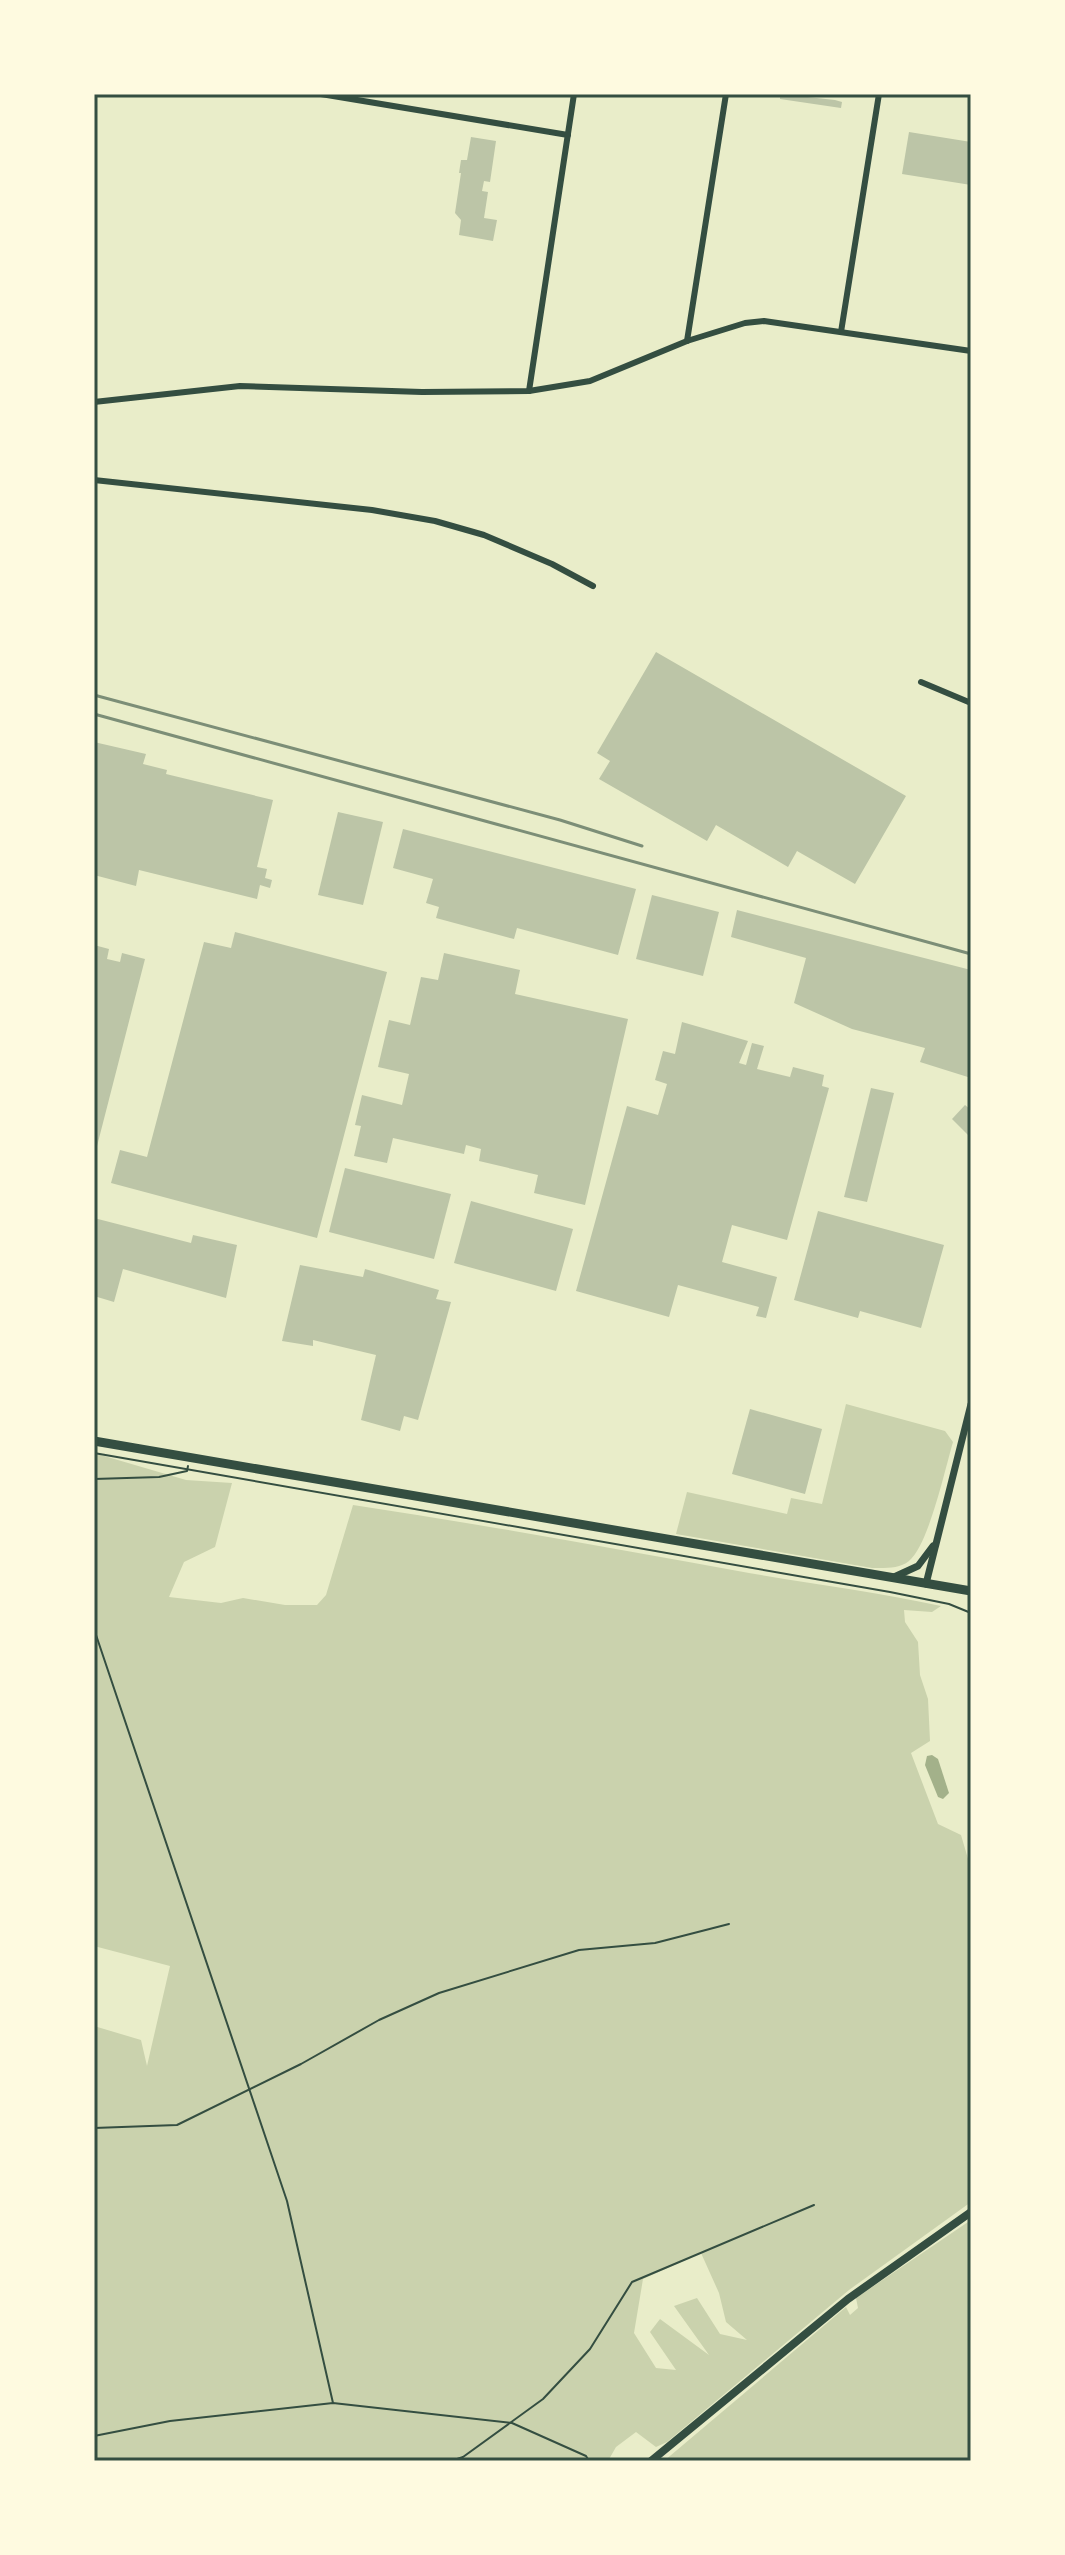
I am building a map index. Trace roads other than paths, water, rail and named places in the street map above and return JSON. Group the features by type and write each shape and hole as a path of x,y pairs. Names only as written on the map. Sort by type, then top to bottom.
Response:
{"main road":[{"path":"94,1441 971,1591"},
{"path":"651,2461 848,2299 971,2212"}],"street":[{"path":"321,94 568,135"},
{"path":"529,391 574,94"},
{"path":"687,341 726,94"},
{"path":"841,332 879,94"},
{"path":"389,105 390,96"},
{"path":"94,402 240,386 422,392 529,391 590,381 687,341 745,323 764,321 971,351"},
{"path":"94,480 372,510 435,521 484,535 552,564 593,586"},
{"path":"921,682 971,703"},
{"path":"926,1584 969,1422 971,1404"},
{"path":"890,1579 918,1566 935,1544"}],"railway":[{"path":"94,695 560,820 642,846"},
{"path":"94,714 971,954"}]}
